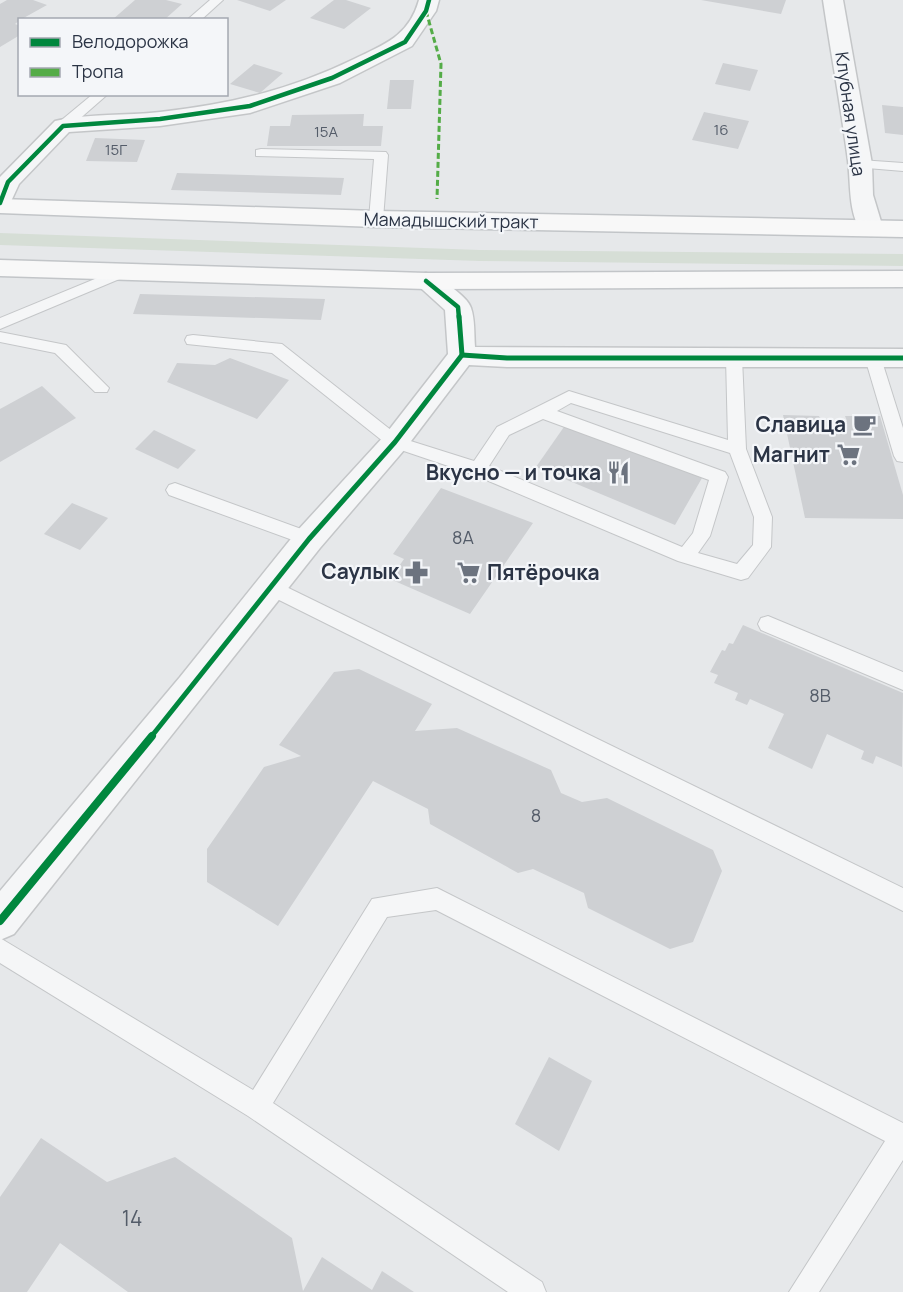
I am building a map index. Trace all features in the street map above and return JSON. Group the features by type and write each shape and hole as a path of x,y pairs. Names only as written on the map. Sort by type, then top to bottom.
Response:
{"main road":[{"name":"Мамадышский тракт","path":"0,205 376,219 903,229"},
{"path":"0,268 426,281 903,279"}],"street":[{"path":"0,205 8,182 63,126 160,119 250,106 322,81 405,42 426,12 429,0"},
{"name":"Клубная улица","path":"833,0 860,164 861,195 871,228"},
{"path":"0,921 192,687 309,539 395,442 462,355 458,307 426,281"},
{"path":"462,355 903,358"}],"lane":[{"path":"195,18 217,0"},
{"path":"63,126 100,96"},
{"path":"261,153 381,155 376,219"},
{"path":"860,164 903,167"},
{"path":"0,324 124,272"},
{"path":"0,337 60,349 101,388"},
{"path":"193,340 276,348 395,442 478,469 686,556 741,573 762,547 763,517 736,449 734,358"},
{"path":"873,358 903,456"},
{"path":"478,469 503,430 569,397 736,449"},
{"path":"542,412 719,477 701,536 686,556"},
{"path":"175,490 309,539"},
{"path":"270,587 903,900"},
{"path":"768,624 903,681"},
{"path":"257,1107 380,907 437,899 903,1137 803,1292"},
{"path":"0,950 257,1107 532,1292"}],"shaded area":[{"path":"0,233 480,250 903,254 903,266 480,261 0,245"}],"building":[{"path":"7,0 33,0 47,5 24,18 18,18 15,24 18,25 18,36 0,47 0,4"},
{"path":"135,0 166,0 182,4 166,18 114,18"},
{"path":"237,0 286,0 270,11"},
{"path":"334,0 346,0 371,8 344,29 310,18"},
{"path":"701,0 786,0 781,14"},
{"path":"723,63 758,70 750,91 715,84"},
{"path":"254,64 283,73 260,93 230,84"},
{"path":"390,80 414,80 411,109 387,109"},
{"path":"882,105 903,107 903,135 885,133"},
{"path":"704,112 749,121 738,149 692,140"},
{"path":"364,114 363,126 383,126 381,146 267,146 270,126 290,126 292,115"},
{"path":"95,138 145,140 137,162 86,161"},
{"path":"177,173 344,178 341,195 171,190"},
{"path":"140,294 325,299 321,320 133,314"},
{"path":"230,358 289,380 257,419 167,382 177,363 215,365"},
{"path":"42,386 76,418 0,462 0,409"},
{"path":"783,415 819,416 821,421 847,421 845,416 880,416 903,495 903,519 805,518"},
{"name":"Вкусно — и точка","path":"566,424 702,478 675,525 536,467"},
{"path":"154,430 196,450 178,469 135,449"},
{"path":"441,488 533,523 470,614 390,579 404,559 393,554"},
{"path":"72,503 108,518 80,550 44,534"},
{"path":"743,625 903,693 902,767 876,756 873,764 861,759 864,751 827,734 812,769 768,748 784,714 750,699 747,705 735,700 738,693 714,683 718,675 710,672 722,650 725,651 729,643 733,644"},
{"path":"359,669 432,704 415,731 457,728 551,770 561,793 582,802 607,798 713,850 722,871 693,942 670,949 588,908 584,893 533,869 518,873 430,824 428,809 373,781 278,926 207,882 207,849 264,767 301,756 279,745 334,672"},
{"path":"549,1057 592,1081 559,1151 515,1124"},
{"path":"41,1138 107,1182 175,1157 292,1238 303,1291 322,1257 372,1290 382,1271 414,1292 128,1292 60,1243 27,1292 0,1292 0,1197"}],"marked path":[{"path":"426,11 441,64 437,199"}],"cycle path":[{"path":"0,203 8,182 63,126 160,119 250,106 332,78 405,42 426,11 429,0"},
{"path":"0,921 192,687 309,539 395,442 462,355 458,307 426,281"},
{"path":"462,355 507,358 903,358"}],"place":[{"name":"Славица","path":"864,425"},
{"name":"Магнит","path":"848,455"},
{"name":"Вкусно — и точка","path":"619,473"},
{"name":"Саулык","path":"417,572"},
{"name":"Пятёрочка","path":"469,573"}]}
